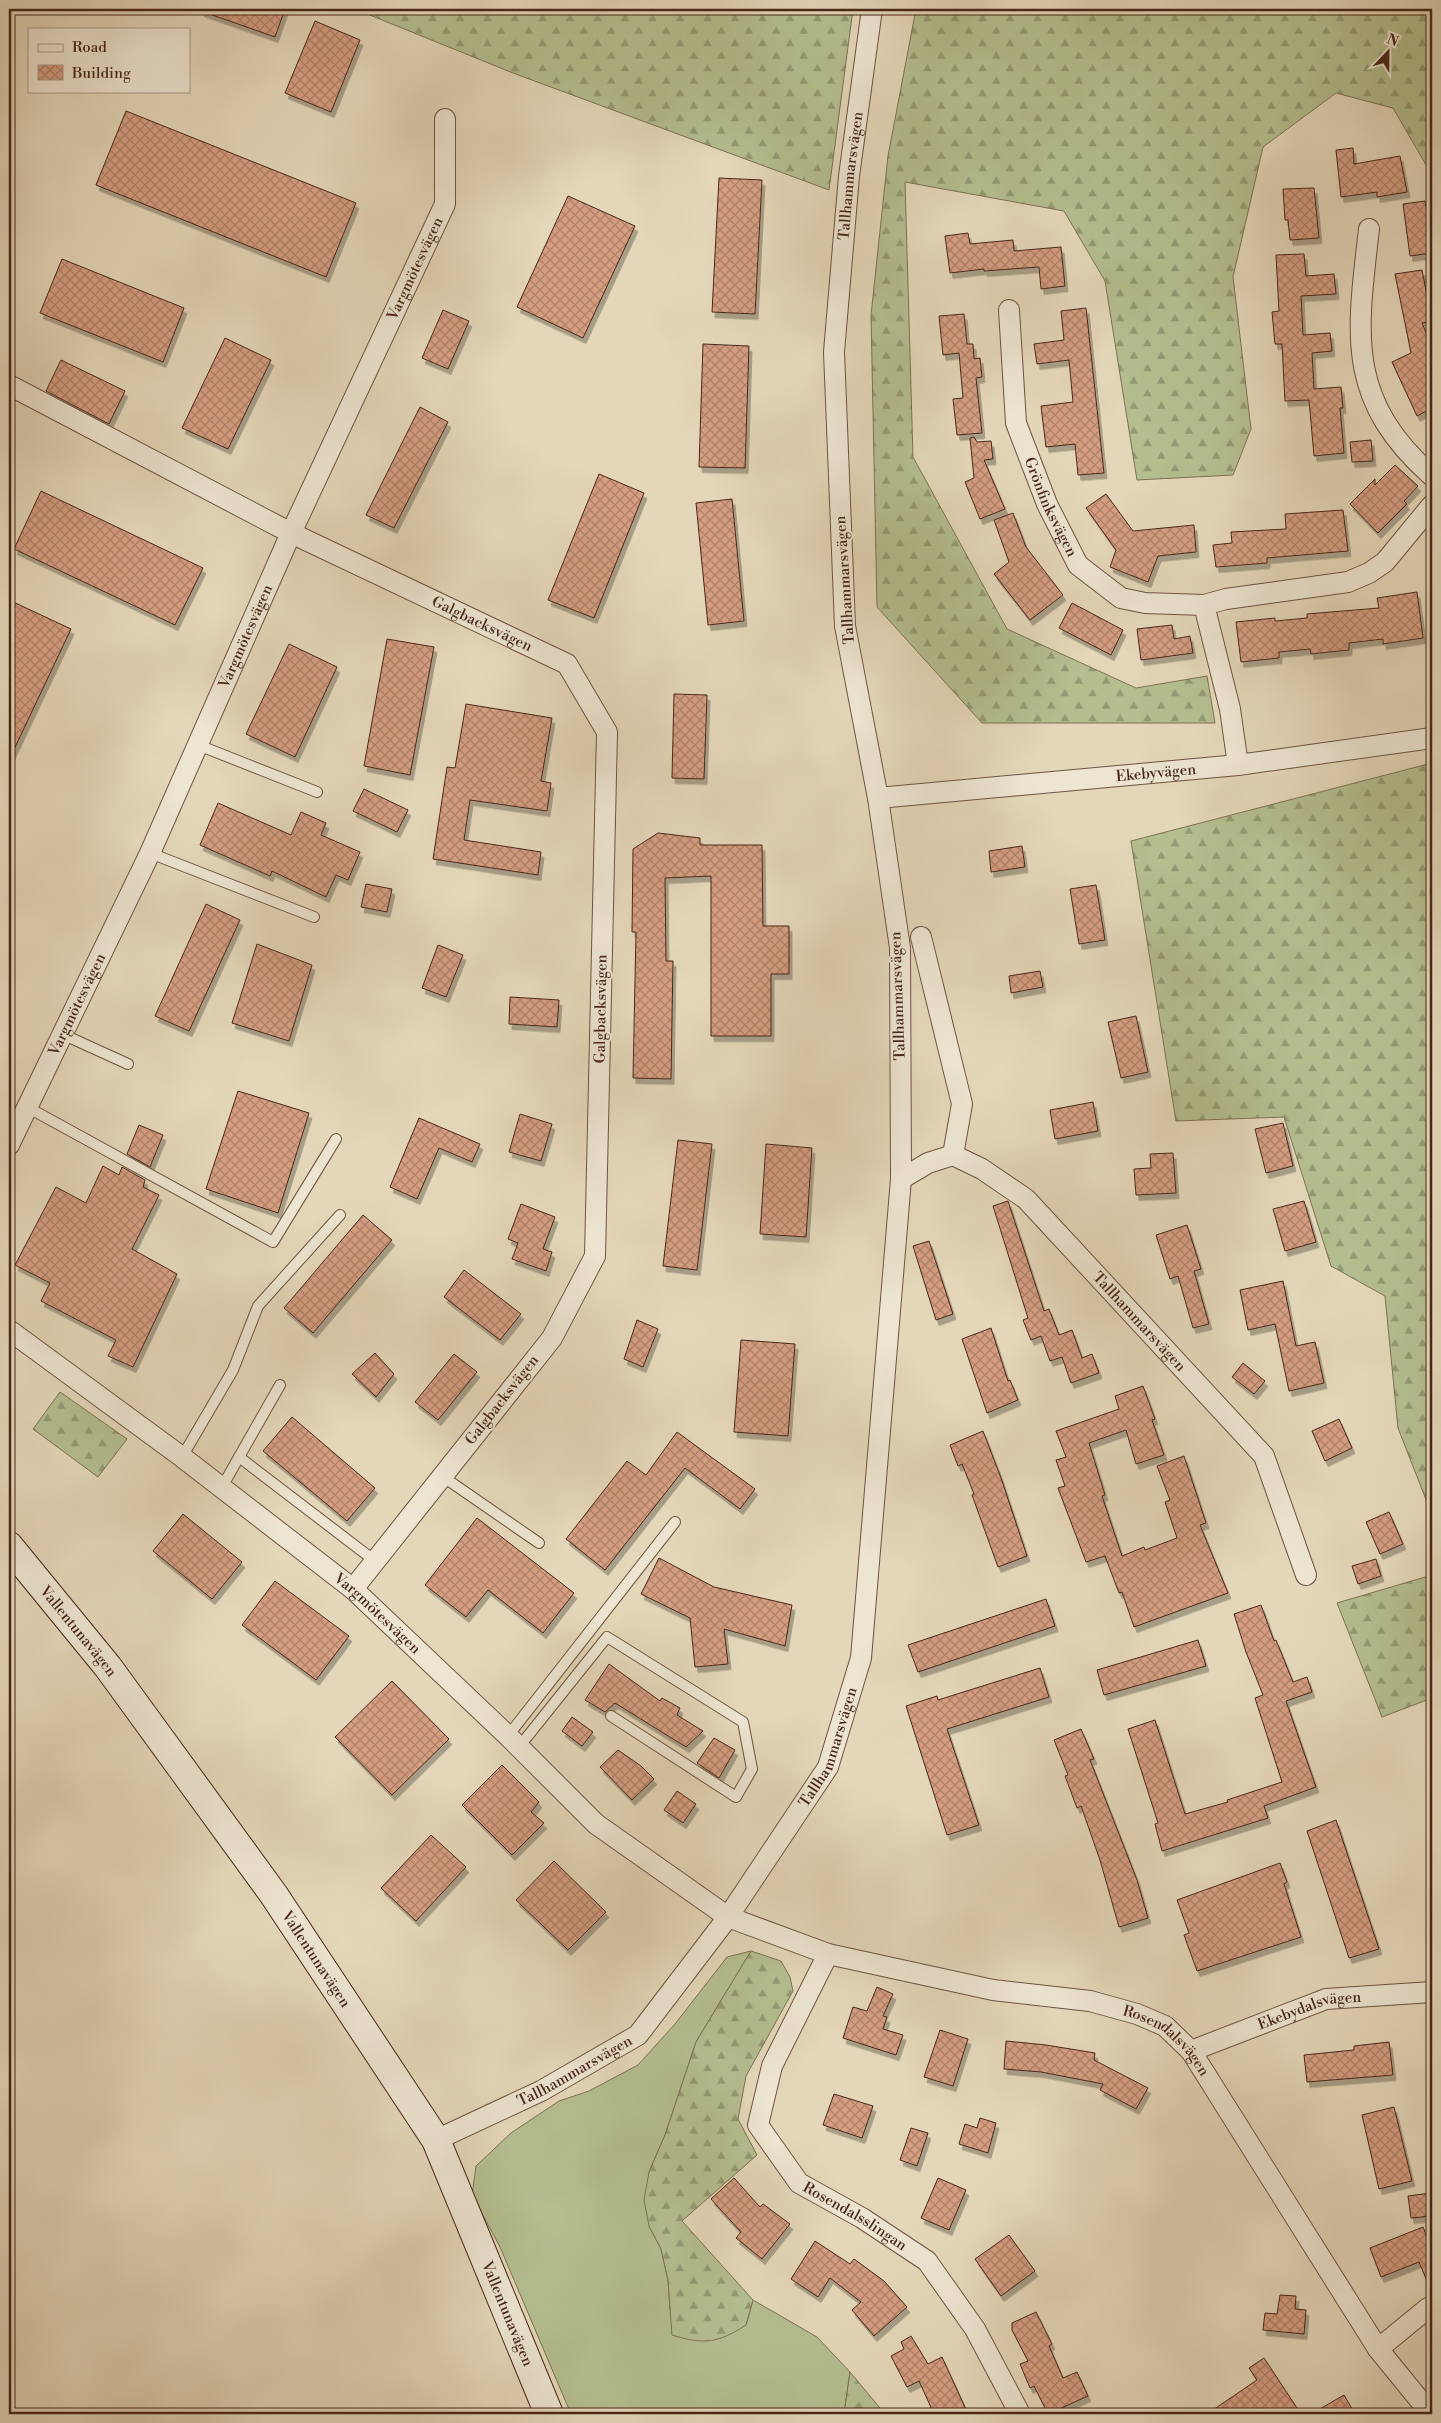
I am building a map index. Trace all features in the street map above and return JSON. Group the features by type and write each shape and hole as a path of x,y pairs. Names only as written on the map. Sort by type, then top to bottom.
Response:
{"main road":[{"name":"Vallentunavägen","path":"9,1546 108,1667 274,1895 436,2140 549,2414"}],"street":[{"name":"Tallhammarsvägen","path":"436,2140 541,2091 638,2036 728,1917 828,1767 861,1658 900,1179 900,948 878,798 845,626 834,352 849,176 872,9"},
{"name":"Vargmötesvägen","path":"9,1145 150,853 291,533 445,204 445,119"},
{"path":"1369,229 1360,304 1360,353 1375,404 1390,430 1409,455 1432,476"},
{"name":"Grönfinksvägen","path":"1009,310 1016,423 1047,504 1078,565 1121,598 1146,603 1204,605 1226,599 1348,582 1369,573 1385,562 1432,506"},
{"name":"Galgbacksvägen","path":"9,385 291,533 567,664 607,732 595,1256 552,1338 353,1589"},
{"path":"1204,605 1230,709 1238,766"},
{"name":"Ekebyvägen","path":"878,798 1238,766 1432,738"},
{"path":"900,1179 928,1163 953,1155 962,1104 921,937"},
{"name":"Tallhammarsvägen","path":"953,1155 982,1169 1026,1199 1264,1456 1306,1575"},
{"name":"Vargmötesvägen","path":"9,1330 222,1487 353,1589 514,1742 596,1824 728,1917"},
{"name":"Rosendalsvägen","path":"728,1917 828,1954 993,1990 1090,2000 1138,2014 1165,2026 1191,2051 1378,2349 1431,2414"},
{"name":"Rosendalsslingan","path":"828,1954 772,2066 758,2125 799,2183 862,2218 927,2261 975,2329 1020,2414"},
{"name":"Ekebydalsvägen","path":"1191,2051 1326,1999 1432,1992"},
{"path":"1378,2349 1428,2308 1432,2308"}],"lane":[{"path":"198,745 318,792"},
{"path":"150,853 314,918"},
{"path":"62,1034 128,1064"},
{"path":"27,1107 273,1242 336,1139"},
{"path":"182,1457 234,1370 258,1306 340,1215"},
{"path":"222,1487 280,1385"},
{"path":"239,1457 375,1561"},
{"path":"442,1476 539,1543"},
{"path":"514,1742 675,1522"},
{"path":"514,1742 608,1637 743,1722 752,1768 736,1797 611,1716"}],"green space":[{"path":"355,9 853,9 829,190 513,73"},
{"path":"916,9 1432,9 1432,175 1393,108 1336,93 1263,147 1233,277 1251,429 1233,475 1137,480 1105,281 1064,211 905,182 913,457 1007,629 1136,688 1207,676 1215,723 982,723 877,607 871,315 888,156"},
{"path":"1432,763 1432,1515 1398,1428 1385,1296 1331,1266 1284,1117 1176,1121 1131,841"},
{"path":"60,1392 127,1439 98,1477 33,1429"},
{"path":"1432,1575 1432,1698 1382,1717 1337,1603"},
{"path":"751,1951 696,2042 665,2135 649,2172 649,2226 661,2249 668,2280 670,2310 746,2325 753,2300 817,2337 850,2372 844,2414 571,2414 500,2247 472,2195 476,2166 511,2133 559,2101 589,2091 638,2065 675,2024 727,1957"},
{"path":"751,1951 781,1961 790,1977 793,1991 746,2076 738,2119 757,2155 682,2221 753,2300 746,2325 719,2339 693,2340 672,2335 668,2280 661,2249 649,2226 644,2200 649,2172 665,2135 696,2042"},
{"path":"850,2372 885,2414 844,2414"}],"building":[{"path":"201,9 285,9 275,37 201,11"},
{"path":"315,21 360,40 331,112 285,93"},
{"path":"126,111 356,203 326,277 96,185"},
{"path":"1353,148 1354,164 1400,156 1407,192 1377,197 1377,192 1341,197 1336,150"},
{"path":"719,178 762,180 755,314 712,312"},
{"path":"1314,188 1319,238 1290,240 1288,220 1285,220 1283,189"},
{"path":"568,196 635,226 583,338 517,307"},
{"path":"1425,201 1428,219 1432,218 1432,253 1410,256 1403,204"},
{"path":"968,233 970,244 1013,240 1014,251 1061,247 1065,286 1041,289 1039,267 984,271 984,269 950,273 945,236"},
{"path":"1304,254 1306,276 1334,274 1336,294 1301,296 1303,335 1330,333 1332,351 1312,353 1314,389 1341,387 1343,408 1340,408 1344,453 1314,456 1309,400 1285,401 1282,344 1275,344 1272,312 1279,311 1276,255"},
{"path":"62,259 184,308 163,362 40,313"},
{"path":"1422,270 1432,321 1422,323 1432,347 1432,408 1417,416 1392,362 1411,353 1395,274"},
{"path":"1086,308 1104,473 1078,475 1075,444 1046,447 1041,406 1073,402 1069,360 1037,364 1034,344 1064,340 1061,311"},
{"path":"443,310 469,321 448,369 422,358"},
{"path":"964,314 967,344 973,344 974,359 980,358 982,377 976,378 982,433 957,435 953,399 963,398 959,353 943,355 939,316"},
{"path":"225,338 271,360 228,449 182,428"},
{"path":"703,344 749,346 745,468 699,467"},
{"path":"61,360 125,391 109,424 46,391"},
{"path":"420,407 448,422 394,528 366,515"},
{"path":"974,437 977,442 991,441 993,459 984,460 1005,509 980,519 965,482 974,478 970,438"},
{"path":"1371,440 1373,461 1352,462 1350,442"},
{"path":"1395,465 1418,486 1404,501 1407,504 1378,533 1350,504 1375,479 1375,485"},
{"path":"599,474 644,493 594,618 548,600"},
{"path":"41,491 203,568 175,625 14,549"},
{"path":"1106,494 1133,531 1194,525 1196,552 1158,556 1148,582 1110,567 1116,550 1086,508"},
{"path":"732,499 744,621 708,625 696,503"},
{"path":"1343,510 1348,551 1267,558 1267,563 1216,567 1213,545 1232,543 1231,532 1286,529 1285,514"},
{"path":"1013,513 1026,547 1063,595 1030,620 994,574 1009,562 994,520"},
{"path":"1417,592 1423,638 1383,644 1383,639 1349,643 1349,650 1311,654 1310,649 1279,652 1279,658 1241,662 1236,622 1275,618 1275,621 1307,618 1307,614 1379,608 1377,598"},
{"path":"9,600 71,629 9,760"},
{"path":"1072,603 1123,630 1111,655 1059,628"},
{"path":"1172,625 1174,639 1190,636 1193,653 1141,660 1137,629"},
{"path":"387,639 434,647 410,775 364,766"},
{"path":"289,644 337,667 295,757 246,734"},
{"path":"674,694 707,695 704,779 672,778"},
{"path":"466,704 552,718 541,781 551,783 547,811 470,800 464,840 541,852 538,875 433,859 447,767 455,768"},
{"path":"364,789 408,810 397,832 353,811"},
{"path":"218,803 291,835 301,812 326,823 321,835 360,852 348,880 336,875 326,897 272,871 270,876 200,845"},
{"path":"658,833 700,838 700,845 762,845 763,926 789,926 789,974 771,974 771,1036 711,1036 711,876 665,878 666,961 673,961 671,1079 633,1078 636,932 632,932 633,849"},
{"path":"1022,846 1025,867 991,872 989,851"},
{"path":"366,884 392,889 387,912 361,907"},
{"path":"1096,885 1105,940 1079,944 1070,889"},
{"path":"206,904 240,920 189,1031 155,1016"},
{"path":"257,944 312,965 289,1041 232,1023"},
{"path":"438,945 463,955 446,997 422,988"},
{"path":"1040,971 1043,987 1011,993 1009,976"},
{"path":"510,997 559,1000 557,1027 509,1024"},
{"path":"1136,1016 1148,1072 1121,1078 1108,1022"},
{"path":"238,1091 309,1113 278,1213 206,1189"},
{"path":"1093,1102 1098,1131 1055,1139 1050,1110"},
{"path":"520,1114 552,1124 541,1161 509,1152"},
{"path":"419,1118 480,1144 472,1162 439,1148 417,1199 390,1187"},
{"path":"1283,1123 1293,1166 1266,1173 1255,1129"},
{"path":"139,1125 163,1135 150,1167 127,1154"},
{"path":"678,1140 712,1144 697,1270 663,1266"},
{"path":"766,1144 812,1148 806,1237 760,1234"},
{"path":"1173,1153 1176,1193 1136,1195 1134,1169 1151,1168 1150,1154"},
{"path":"103,1166 119,1175 122,1167 145,1180 143,1187 159,1195 132,1249 177,1274 133,1367 108,1356 116,1340 41,1301 50,1283 15,1265 56,1187 86,1203"},
{"path":"1008,1201 1044,1311 1049,1309 1059,1335 1072,1330 1082,1358 1092,1354 1099,1373 1071,1383 1062,1357 1050,1361 1041,1336 1031,1340 1023,1320 1028,1318 993,1206"},
{"path":"1304,1201 1316,1242 1285,1251 1273,1209"},
{"path":"521,1204 555,1217 543,1249 552,1252 546,1271 512,1259 518,1243 508,1239"},
{"path":"363,1215 392,1240 313,1333 284,1308"},
{"path":"1187,1225 1201,1269 1194,1271 1209,1324 1193,1328 1178,1276 1170,1279 1156,1235"},
{"path":"929,1241 953,1314 936,1320 913,1246"},
{"path":"464,1270 521,1314 500,1340 444,1297"},
{"path":"1283,1281 1296,1346 1315,1342 1324,1383 1289,1391 1275,1324 1248,1330 1240,1290"},
{"path":"637,1320 658,1329 643,1367 624,1359"},
{"path":"991,1328 1008,1381 1010,1380 1018,1400 987,1413 962,1339"},
{"path":"741,1340 795,1344 788,1436 734,1432"},
{"path":"375,1353 394,1374 376,1397 352,1374"},
{"path":"454,1354 477,1372 438,1420 415,1402"},
{"path":"1243,1363 1265,1381 1254,1394 1232,1377"},
{"path":"1143,1386 1155,1419 1152,1420 1164,1455 1136,1464 1126,1430 1089,1443 1105,1495 1102,1496 1122,1556 1144,1547 1145,1550 1177,1538 1165,1502 1170,1500 1157,1466 1184,1456 1206,1523 1200,1525 1228,1593 1134,1627 1122,1592 1119,1593 1105,1556 1086,1562 1058,1488 1065,1486 1056,1460 1066,1457 1056,1431 1119,1409 1115,1396"},
{"path":"292,1417 375,1488 347,1521 263,1451"},
{"path":"1339,1419 1352,1448 1325,1461 1312,1431"},
{"path":"983,1431 1027,1556 998,1567 972,1495 974,1494 962,1464 958,1466 950,1445"},
{"path":"677,1432 755,1489 740,1509 685,1468 605,1570 566,1539 627,1461 646,1475"},
{"path":"1389,1512 1403,1544 1380,1554 1366,1522"},
{"path":"183,1514 242,1562 212,1599 153,1551"},
{"path":"477,1518 574,1593 543,1633 488,1590 466,1617 425,1585"},
{"path":"659,1558 714,1587 792,1605 785,1646 724,1629 728,1664 695,1667 690,1618 641,1594"},
{"path":"1376,1559 1381,1576 1358,1584 1352,1566"},
{"path":"275,1581 349,1636 316,1680 242,1625"},
{"path":"1046,1599 1055,1626 918,1672 908,1645"},
{"path":"1261,1605 1274,1641 1276,1640 1293,1682 1307,1677 1312,1692 1286,1701 1316,1787 1264,1806 1268,1818 1162,1851 1155,1824 1158,1823 1128,1729 1155,1720 1185,1814 1228,1802 1227,1800 1282,1782 1255,1698 1263,1695 1246,1652 1234,1614"},
{"path":"1198,1640 1206,1666 1104,1695 1097,1670"},
{"path":"609,1664 660,1701 662,1698 680,1708 677,1715 703,1731 686,1747 615,1703 605,1712 585,1700"},
{"path":"1040,1668 1049,1697 947,1729 979,1825 947,1835 906,1706 937,1696 938,1700"},
{"path":"392,1681 449,1739 392,1795 335,1737"},
{"path":"572,1717 593,1732 582,1746 562,1731"},
{"path":"1081,1729 1094,1759 1090,1760 1137,1880 1148,1918 1119,1927 1100,1860 1081,1806 1077,1808 1065,1776 1068,1775 1054,1740"},
{"path":"714,1738 735,1750 719,1778 697,1763"},
{"path":"618,1750 641,1766 654,1779 632,1800 600,1767"},
{"path":"502,1765 539,1802 531,1812 544,1823 512,1855 462,1805"},
{"path":"677,1791 696,1804 683,1823 664,1810"},
{"path":"1336,1820 1379,1949 1349,1958 1307,1831"},
{"path":"431,1835 466,1867 416,1921 381,1888"},
{"path":"554,1861 606,1912 568,1950 516,1900"},
{"path":"1280,1863 1287,1882 1284,1884 1301,1937 1197,1971 1184,1935 1189,1933 1177,1900"},
{"path":"877,1987 893,1994 883,2016 887,2017 883,2029 903,2035 896,2055 843,2038 853,2007 867,2011"},
{"path":"940,2030 968,2039 953,2086 924,2077"},
{"path":"1006,2041 1095,2053 1094,2060 1148,2088 1136,2109 1100,2090 1103,2084 1041,2072 1004,2069"},
{"path":"1389,2042 1393,2075 1307,2082 1304,2055 1354,2050 1354,2046"},
{"path":"834,2094 873,2106 862,2138 823,2125"},
{"path":"1394,2107 1412,2181 1379,2189 1362,2115"},
{"path":"980,2118 996,2123 988,2153 959,2144 965,2124 977,2128"},
{"path":"911,2128 928,2133 917,2166 900,2160"},
{"path":"734,2178 760,2207 763,2204 790,2224 762,2259 736,2238 741,2232 711,2199"},
{"path":"938,2178 966,2190 949,2230 921,2218"},
{"path":"1431,2193 1432,2216 1411,2218 1408,2196"},
{"path":"1423,2227 1432,2249 1432,2293 1419,2262 1381,2277 1370,2248"},
{"path":"1009,2235 1035,2271 1001,2296 975,2259"},
{"path":"815,2241 850,2264 854,2259 884,2281 907,2307 874,2336 852,2310 861,2302 830,2278 818,2297 791,2279"},
{"path":"1280,2295 1296,2296 1295,2309 1306,2310 1304,2334 1263,2330 1265,2313 1277,2314"},
{"path":"1036,2312 1052,2344 1049,2346 1063,2378 1077,2372 1088,2396 1048,2414 1034,2386 1030,2388 1020,2364 1028,2361 1012,2330 1012,2323"},
{"path":"911,2336 928,2364 942,2357 968,2414 934,2414 919,2381 907,2387 891,2356 904,2349 901,2342"},
{"path":"1264,2358 1301,2414 1207,2414 1257,2380 1249,2368"},
{"path":"1344,2395 1355,2414 1311,2414"}]}
